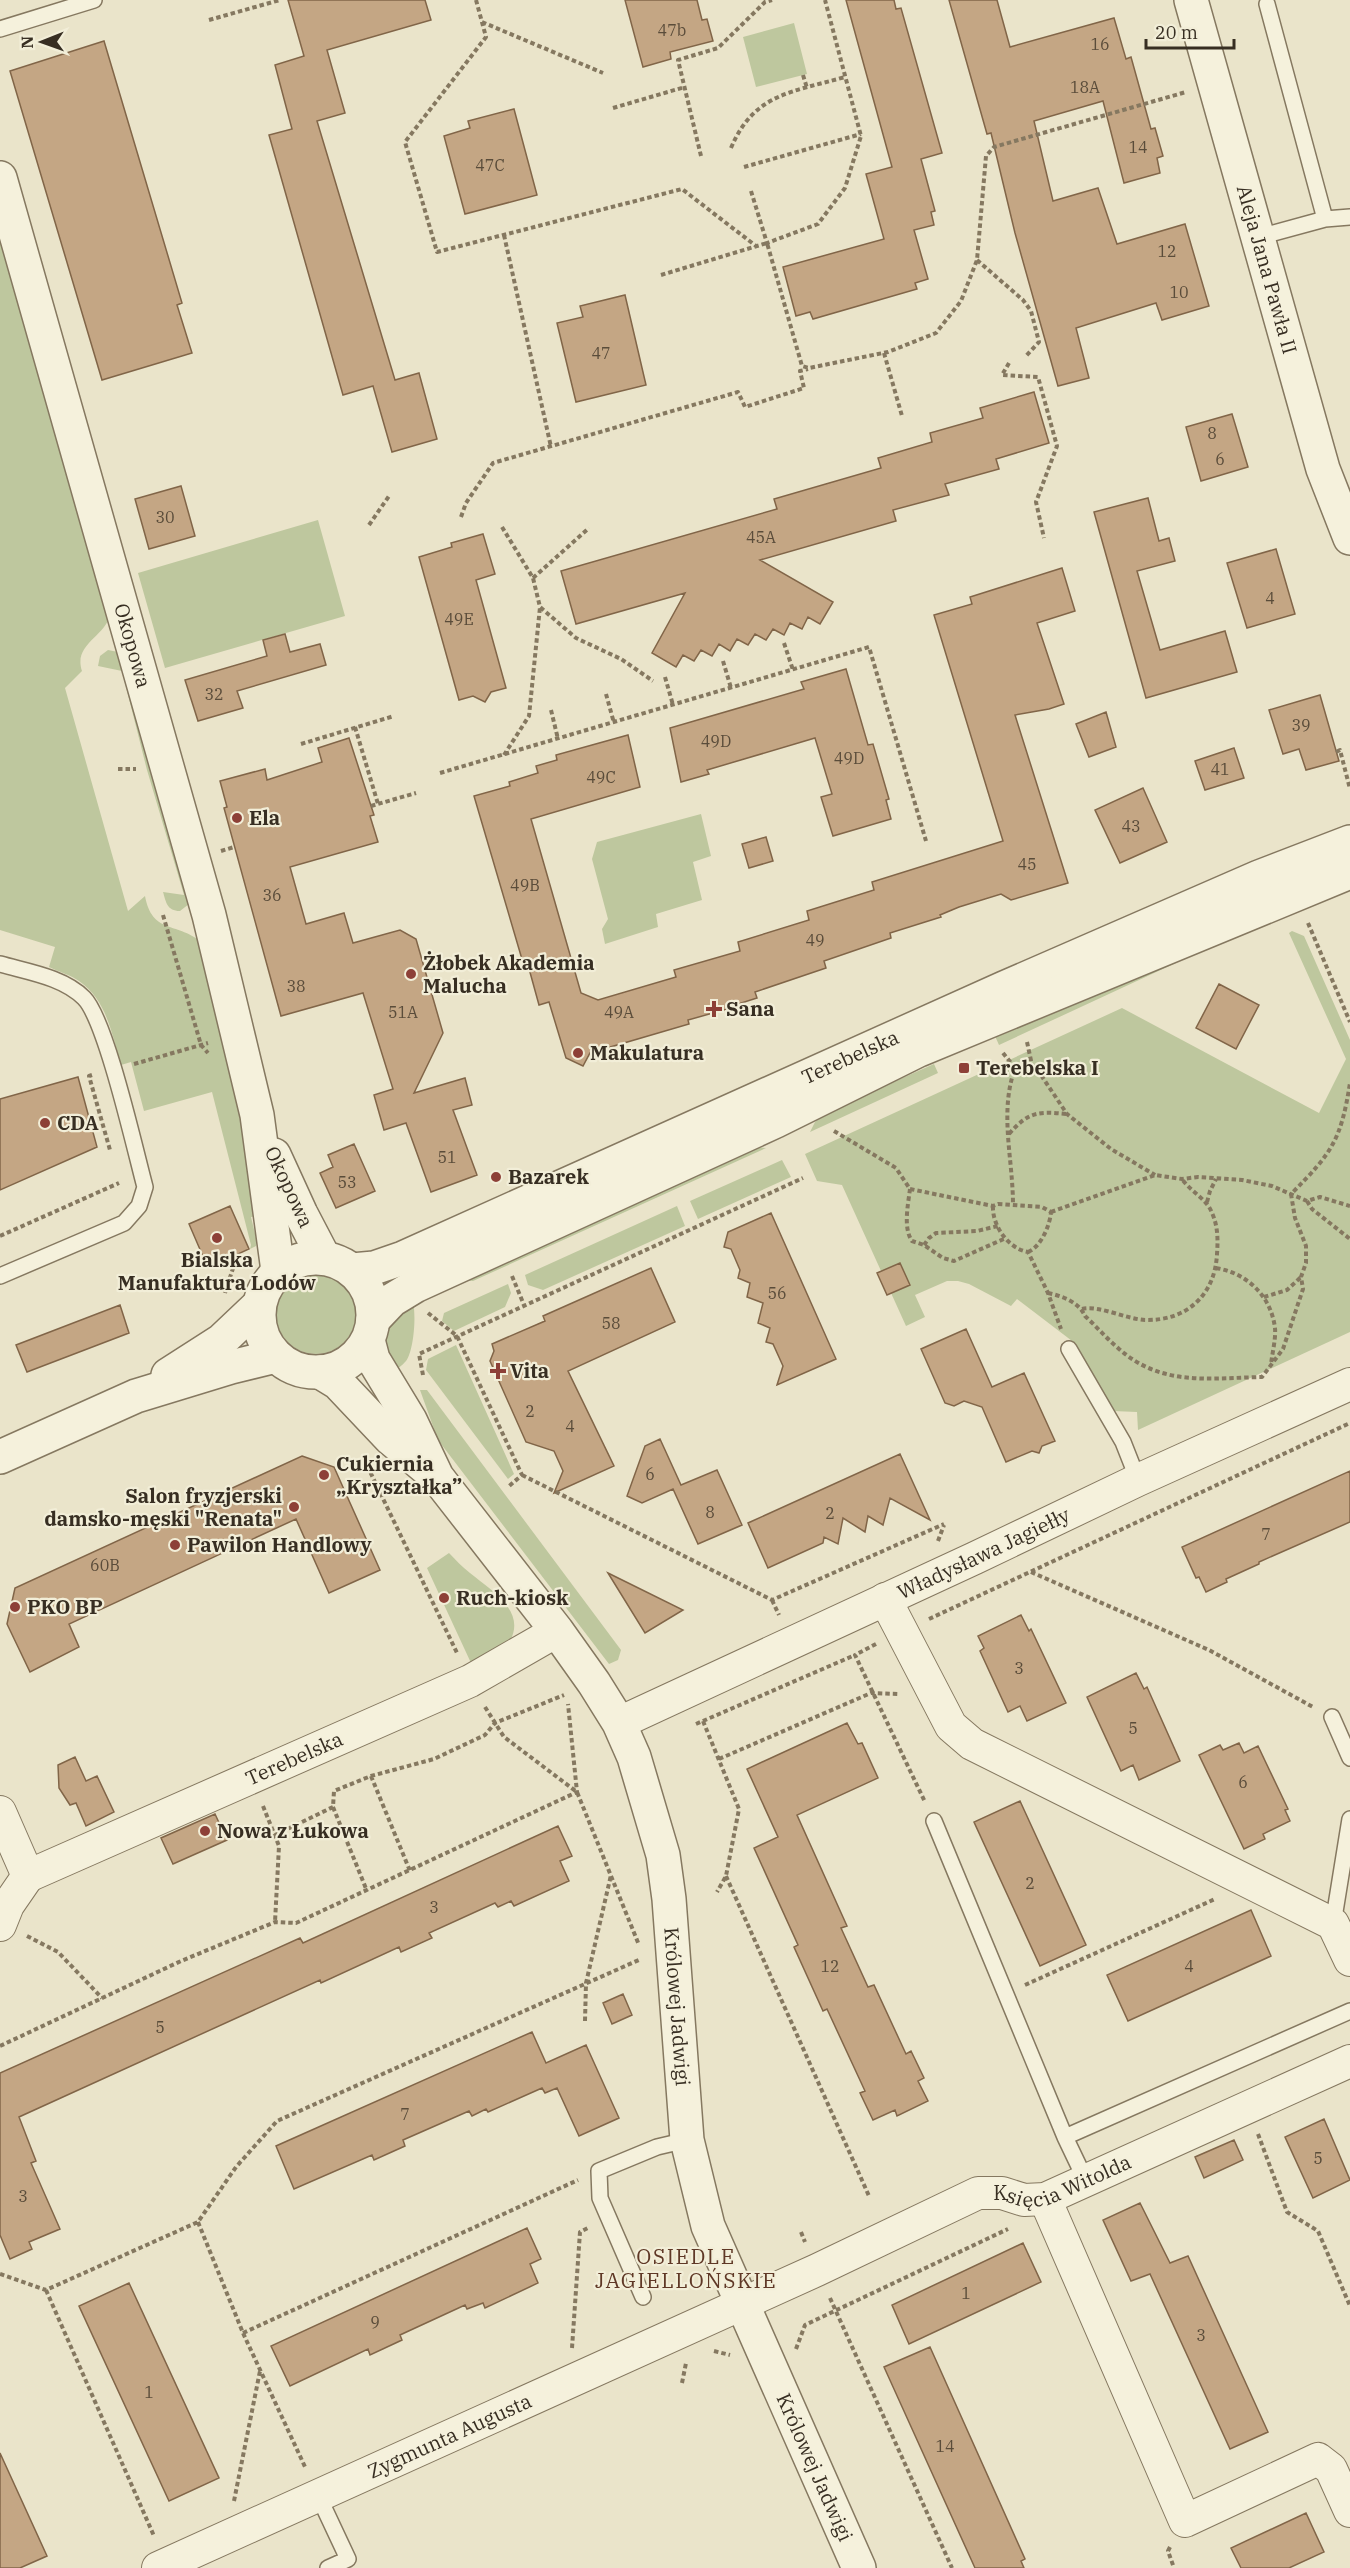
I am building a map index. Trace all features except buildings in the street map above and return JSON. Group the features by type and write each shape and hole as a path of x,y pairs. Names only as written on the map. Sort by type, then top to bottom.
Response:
{"street":[{"name":"Aleja Jana Pawła II","path":"1191,0 1323,469 1350,538"},
{"name":"Okopowa","path":"0,178 209,915 256,1115 278,1271"},
{"name":"Terebelska","path":"338,1264 374,1268 403,1258 1058,965 1259,877 1350,842"},
{"name":"Terebelska","path":"371,1330 392,1300 415,1286 776,1121 919,1050 1350,872"},
{"name":"Okopowa","path":"256,1115 301,1214 338,1264"},
{"path":"308,1258 338,1264 363,1280 370,1294 371,1330 348,1363 335,1369 320,1372 304,1371 289,1366 276,1356 266,1343 260,1325 259,1305 266,1287 278,1271 292,1262 308,1258"},
{"path":"136,1396 221,1341 259,1305"},
{"name":"Królowej Jadwigi","path":"371,1330 373,1359 411,1420 437,1477"},
{"path":"0,1457 136,1396 276,1356"},
{"name":"Królowej Jadwigi","path":"320,1372 338,1383 390,1438 437,1477 557,1631 619,1723 644,1787 663,1855 669,1899 687,2140 708,2226 740,2303 859,2568"},
{"name":"Władysława Jagiełły","path":"619,1723 1138,1479 1350,1384"},
{"path":"885,1599 951,1726 972,1744 1333,1924 1350,1960"},
{"name":"Terebelska","path":"28,1876 470,1682 557,1631"},
{"path":"0,1812 28,1876 8,1905 0,1924"},
{"name":"Księcia Witolda","path":"740,2303 817,2270 978,2193 1002,2193 1048,2204 1086,2181 1350,2061"},
{"path":"1048,2204 1185,2522 1318,2459 1331,2469 1350,2511"},
{"name":"Zygmunta Augusta","path":"162,2566 740,2303"}],"lane":[{"path":"0,29 94,0"},
{"path":"1267,4 1325,219"},
{"path":"1258,237 1325,219 1350,218"},
{"path":"0,964 49,978 69,987 86,1000 100,1028 145,1187 139,1206 124,1222 0,1276"},
{"path":"1069,1349 1123,1442 1138,1479"},
{"path":"1332,1717 1350,1758"},
{"path":"1333,1924 1350,1819"},
{"path":"934,1821 1065,2137 1086,2181"},
{"path":"1065,2137 1350,2011"},
{"path":"643,2297 600,2198 599,2170 657,2147 687,2140"},
{"path":"318,2495 348,2559 328,2568"}],"path":[{"path":"209,20 280,0"},
{"path":"476,0 486,37 405,142 437,252 682,189 756,246"},
{"path":"701,156 678,60 718,48 765,2 772,0"},
{"path":"661,275 767,243 818,224 845,188 861,134 825,0"},
{"path":"482,21 603,73"},
{"path":"803,75 807,88"},
{"path":"731,148 745,120 764,103 845,77"},
{"path":"613,108 685,87"},
{"path":"461,518 466,503 493,464 738,392 745,407 804,388 800,371 884,353 936,333 961,301 977,260 986,156 994,147 1186,92"},
{"path":"744,167 861,134"},
{"path":"751,191 802,366 808,368"},
{"path":"504,235 550,447"},
{"path":"977,260 1023,300 1031,311 1039,342 1025,357"},
{"path":"884,353 902,416"},
{"path":"1009,363 1002,375 1038,378 1057,446 1036,502 1044,538"},
{"path":"369,525 389,496"},
{"path":"502,527 533,578 540,607 529,716 503,755"},
{"path":"533,578 589,528"},
{"path":"540,607 576,638 621,659 653,681"},
{"path":"784,643 793,670"},
{"path":"440,773 869,648 926,841"},
{"path":"723,661 731,688"},
{"path":"665,677 673,705"},
{"path":"606,694 614,723"},
{"path":"551,710 558,739"},
{"path":"301,744 394,716"},
{"path":"355,728 378,804"},
{"path":"1336,752 1340,750 1350,789"},
{"path":"371,806 416,793"},
{"path":"164,915 201,1045"},
{"path":"1307,919 1350,1022"},
{"path":"110,1152 89,1076 237,1035"},
{"path":"1028,1042 1032,1065"},
{"path":"1003,1053 1015,1068"},
{"path":"1015,1068 1032,1065 1067,1114 1111,1149 1155,1175 1182,1179 1198,1177 1258,1183 1292,1194 1307,1201 1312,1209 1350,1239"},
{"path":"1013,1205 1007,1104 1015,1068"},
{"path":"1264,1297 1287,1290 1301,1277 1306,1263 1306,1246 1295,1218 1292,1194 1333,1147 1346,1113 1350,1083"},
{"path":"1009,1134 1032,1114 1041,1112 1067,1114"},
{"path":"834,1131 896,1168 910,1189 993,1206 998,1204 1042,1207 1051,1212 1155,1175"},
{"path":"0,1236 119,1184 116,1174"},
{"path":"423,1375 419,1354 803,1178"},
{"path":"1082,1309 1090,1307 1128,1318 1146,1320 1173,1317 1199,1302 1209,1287 1216,1268 1218,1235 1216,1222 1207,1202 1193,1193 1182,1179"},
{"path":"1207,1202 1216,1179"},
{"path":"910,1189 908,1233 912,1241 924,1245 943,1258 954,1261 1006,1238"},
{"path":"1307,1201 1320,1197 1350,1206"},
{"path":"993,1206 998,1226 1006,1238 1016,1247 1028,1252 1048,1293 1069,1349"},
{"path":"1028,1252 1035,1249 1048,1225 1051,1212"},
{"path":"924,1245 928,1238 936,1233 977,1231 998,1226"},
{"path":"221,1303 236,1257 248,1252"},
{"path":"1216,1268 1233,1272 1247,1280 1264,1297 1275,1328 1271,1368"},
{"path":"510,1273 524,1305"},
{"path":"1048,1293 1059,1295 1082,1309 1085,1316 1118,1348 1139,1364 1169,1376 1188,1379 1262,1377 1271,1368 1283,1349 1300,1303 1303,1286 1301,1277"},
{"path":"428,1313 457,1336 522,1475 772,1600 782,1623"},
{"path":"693,1725 855,1655 1350,1423"},
{"path":"364,1459 470,1682 495,1723 504,1737 578,1792"},
{"path":"508,1487 522,1475"},
{"path":"772,1600 944,1524"},
{"path":"1030,1572 1209,1650 1332,1717"},
{"path":"855,1655 871,1693 934,1821"},
{"path":"719,1759 871,1693 934,1696"},
{"path":"367,1891 333,1807 334,1791 371,1776 434,1759 485,1735 495,1723 567,1694 578,1792 640,1947"},
{"path":"703,1721 739,1809 726,1876 717,1892"},
{"path":"371,1776 411,1871"},
{"path":"250,1777 279,1846 274,1922"},
{"path":"0,2046 181,1961 274,1922 296,1923 578,1792"},
{"path":"276,1835 333,1807"},
{"path":"585,2021 586,1983 611,1875"},
{"path":"726,1876 869,2196"},
{"path":"1005,1994 1251,1882"},
{"path":"0,1924 58,1952 102,1998"},
{"path":"0,2274 46,2290 198,2222 236,2168 277,2121 644,1958"},
{"path":"1247,2106 1287,2212 1318,2230 1350,2306"},
{"path":"243,2333 599,2170"},
{"path":"794,2356 805,2325 1048,2204"},
{"path":"572,2349 580,2232 609,2217"},
{"path":"198,2222 243,2333 318,2495"},
{"path":"801,2232 951,2568"},
{"path":"46,2290 162,2566"},
{"path":"234,2504 260,2370"}],"green space":[{"path":"794,23 807,74 756,87 743,37"},
{"path":"0,223 110,615 107,623 82,654 80,662 82,671 65,688 128,911 145,896 148,908 159,922 200,941 263,1215 251,1217 257,1242 256,1246 250,1249 251,1245 212,1092 144,1111 131,1062 121,1065 107,1019 96,998 76,979 49,967 55,947 0,930"},
{"path":"318,520 345,616 165,668 138,573"},
{"path":"108,650 118,652 189,904 180,911 170,908 163,892 184,895 147,770 122,671 98,666 100,656"},
{"path":"701,814 711,856 693,862 702,900 656,914 658,927 605,944 602,929 608,919 592,859 597,842"},
{"path":"1292,931 1304,936 1350,1040 1350,1332 1138,1430 1137,1412 1113,1411 1076,1344 1017,1299 1011,1306 969,1284 947,1281 915,1295 925,1317 906,1326 842,1185 817,1181 805,1154 1122,1008 1319,1113 1346,1059 1289,933"},
{"path":"1180,961 999,1045 995,1036 1060,1007"},
{"path":"934,1064 938,1073 810,1132 815,1122 828,1111"},
{"path":"753,1147 766,1148 473,1281 455,1279"},
{"path":"782,1160 791,1177 698,1219 690,1201"},
{"path":"677,1206 685,1226 543,1290 528,1285 525,1275"},
{"path":"316,1274 338,1281 344,1286 355,1306 356,1314 349,1336 344,1342 324,1353 316,1354 294,1347 288,1342 277,1322 276,1314 283,1292 288,1286 308,1275"},
{"path":"508,1284 511,1293 505,1307 454,1331 442,1321 444,1313"},
{"path":"412,1299 414,1305 413,1340 409,1356 399,1368 390,1373 384,1340 386,1332 394,1318"},
{"path":"456,1345 514,1474 508,1479 426,1370 428,1359"},
{"path":"420,1390 427,1390 621,1650 618,1660 609,1664 438,1440"},
{"path":"449,1553 503,1601 514,1620 514,1630 510,1641 471,1663 427,1568"}],"place":[{"name":"Ela","path":"237,818"},
{"name":"Żłobek Akademia Malucha","path":"411,974"},
{"name":"Sana","path":"714,1009"},
{"name":"Makulatura","path":"578,1053"},
{"name":"Terebelska I","path":"964,1068"},
{"name":"CDA","path":"45,1123"},
{"name":"Bazarek","path":"496,1177"},
{"name":"Bialska Manufaktura Lodów","path":"217,1238"},
{"name":"Vita","path":"498,1371"},
{"name":"Cukiernia „Kryształka”","path":"324,1475"},
{"name":"Salon fryzjerski damsko-męski \"Renata\"","path":"294,1507"},
{"name":"Pawilon Handlowy","path":"175,1545"},
{"name":"Ruch-kiosk","path":"444,1598"},
{"name":"PKO BP","path":"15,1607"},
{"name":"Nowa z Łukowa","path":"205,1831"}],"district":[{"name":"OSIEDLE JAGIELLOŃSKIE","path":"686,2269"}]}
